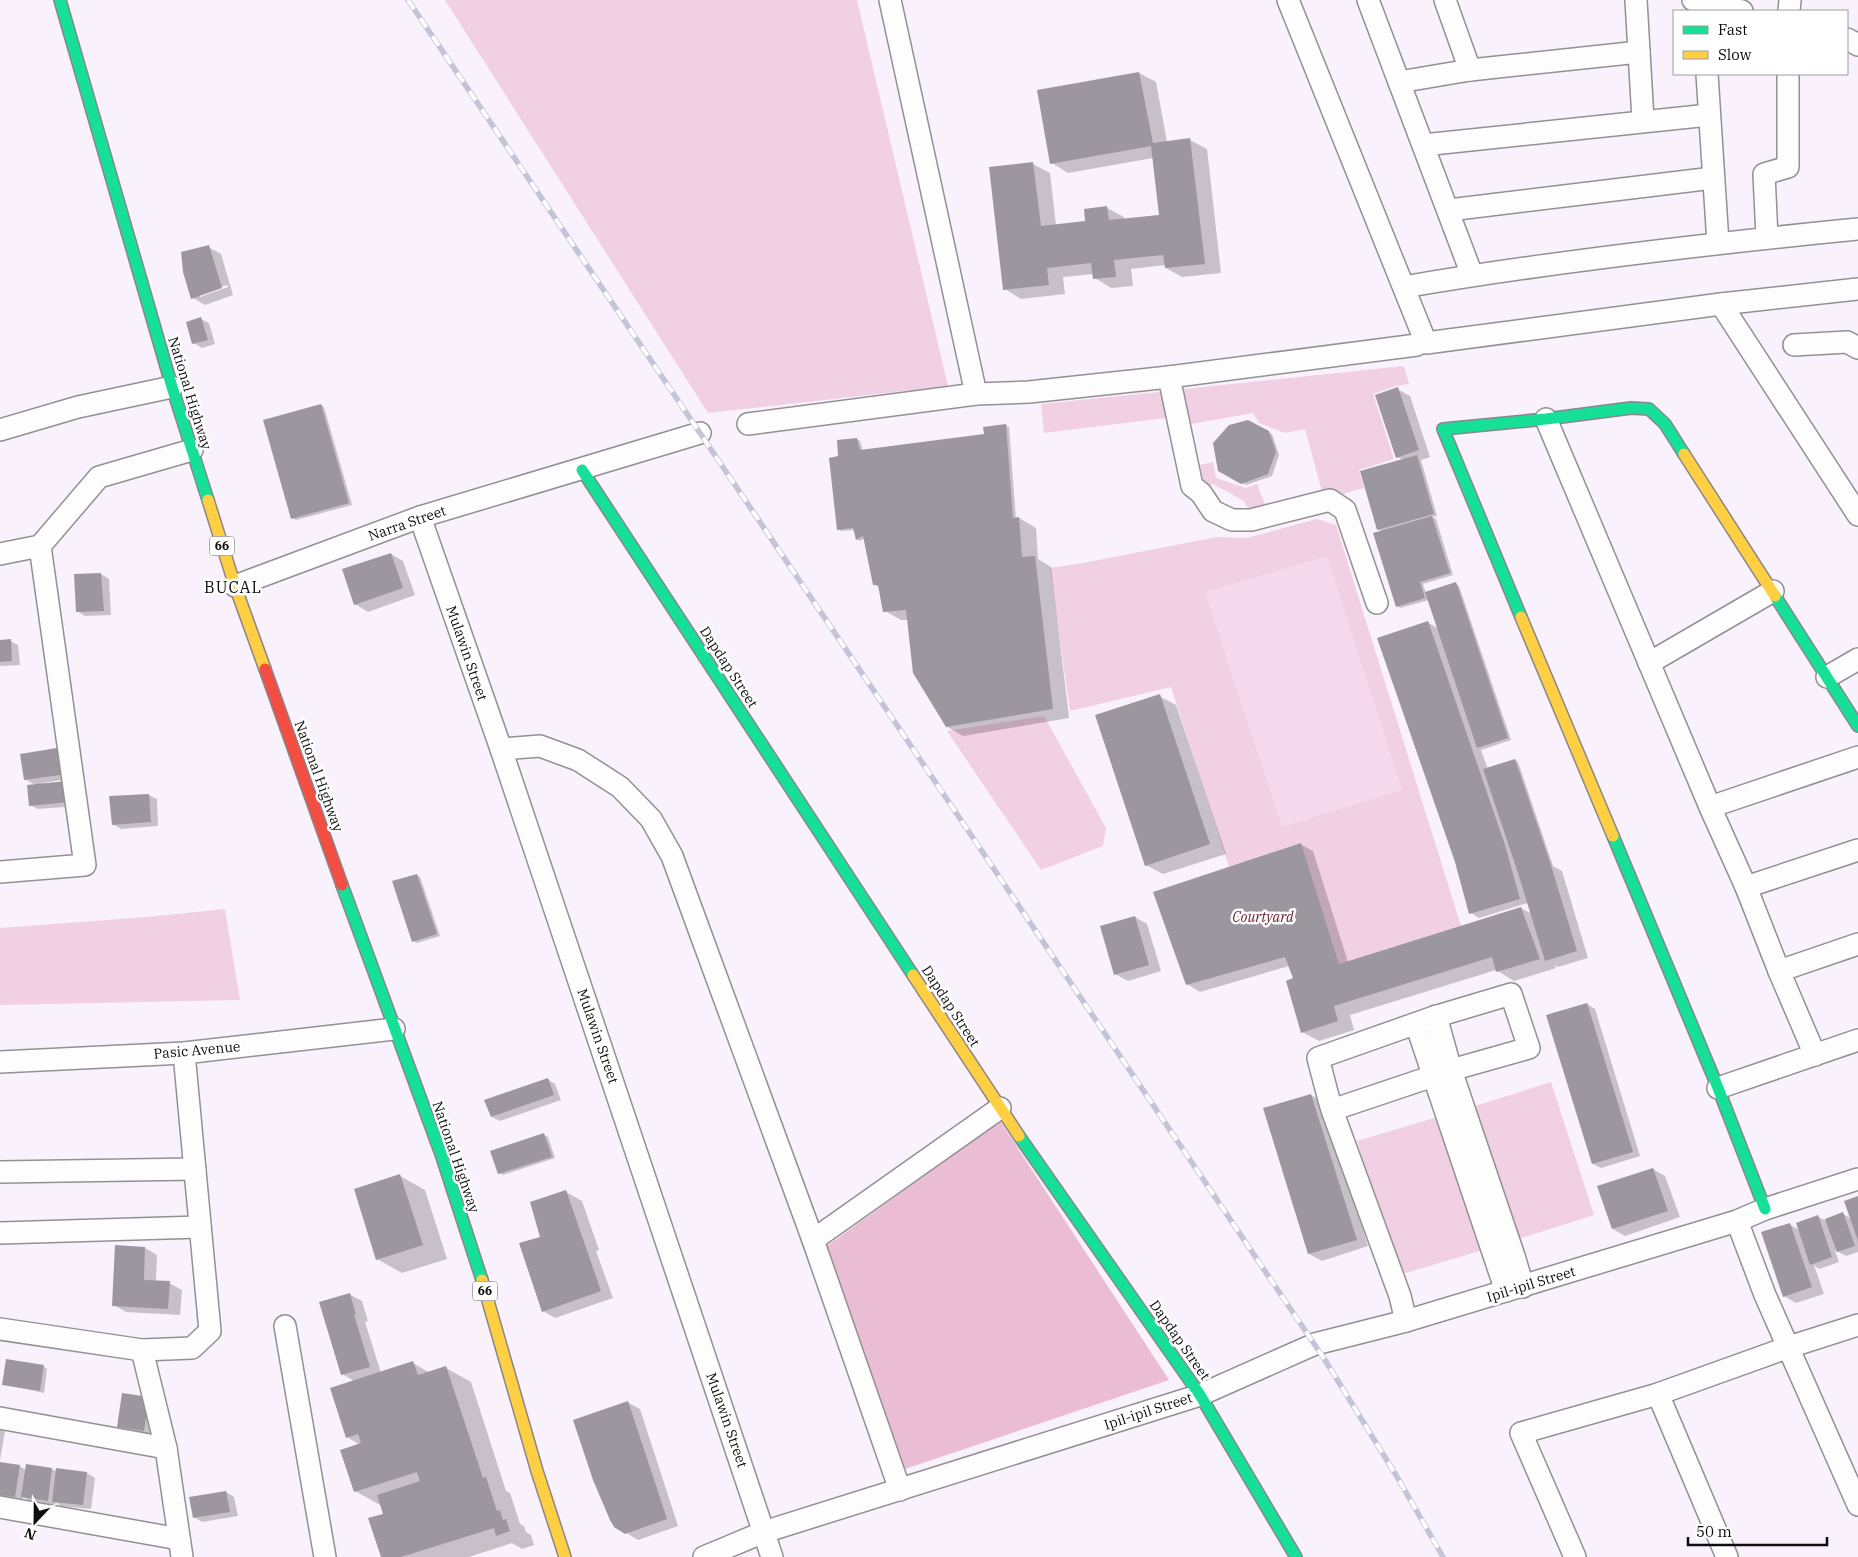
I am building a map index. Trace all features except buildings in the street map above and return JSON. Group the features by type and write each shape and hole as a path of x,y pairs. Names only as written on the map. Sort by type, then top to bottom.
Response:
{"street":[{"name":"National Highway","path":"60,0 172,387 235,586 460,1209 565,1557"},
{"path":"890,0 976,394"},
{"path":"1288,0 1426,343 1721,304 1858,289"},
{"path":"1368,0 1472,275"},
{"path":"1445,0 1470,70"},
{"path":"1636,0 1643,120"},
{"path":"1700,5 1735,10"},
{"path":"1399,82 1470,70 1639,52"},
{"path":"1707,75 1718,243"},
{"path":"1766,238 1764,174 1788,168 1788,75"},
{"path":"1423,145 1709,114"},
{"path":"1449,210 1713,178"},
{"path":"1404,287 1472,275 1718,243 1858,228"},
{"path":"1721,304 1858,515"},
{"path":"1794,345 1847,342 1858,348"},
{"path":"748,424 976,394 1030,392 1169,378 1417,345"},
{"path":"1169,378 1192,486 1201,493 1213,511 1232,520 1251,520 1330,500 1345,510 1377,603"},
{"path":"0,430 78,407 172,387"},
{"path":"1765,1209 1718,1088 1443,429 1631,408 1649,408 1665,424 1858,726"},
{"path":"1546,419 1710,807 1746,887 1815,1055"},
{"name":"Narra Street","path":"235,586 420,517 582,470 700,433"},
{"path":"0,554 40,546 100,477 192,450"},
{"name":"Dapdap Street","path":"582,470 1000,1108 1200,1395 1296,1557"},
{"name":"Mulawin Street","path":"420,517 501,749 772,1557"},
{"path":"0,872 85,865 40,546"},
{"path":"1649,663 1773,592"},
{"path":"1827,677 1858,659"},
{"path":"501,749 540,746 578,760 620,787 651,819 672,856 813,1240 900,1490"},
{"path":"1710,807 1858,757"},
{"path":"1746,887 1858,850"},
{"path":"1779,971 1858,944"},
{"path":"1332,1110 1442,1072 1529,1048 1511,994 1436,1016 1318,1058 1332,1110 1400,1296 1406,1321"},
{"path":"1436,1016 1442,1072"},
{"path":"1416,1024 1442,1072 1514,1289"},
{"name":"Pasic Avenue","path":"0,1062 184,1053 394,1028"},
{"path":"1718,1088 1858,1040"},
{"path":"0,1328 142,1350 192,1348 210,1331 184,1053"},
{"path":"813,1240 1000,1108"},
{"path":"0,1172 195,1169"},
{"name":"Ipil-ipil Street","path":"704,1557 764,1532 1200,1395 1315,1344 1406,1321 1737,1222 1765,1209 1858,1179"},
{"path":"1737,1222 1765,1296 1858,1505"},
{"path":"0,1233 200,1227"},
{"path":"285,1326 325,1557"},
{"path":"1575,1557 1521,1433 1658,1394 1789,1347 1858,1326"},
{"path":"0,1507 180,1548 166,1448 142,1350"},
{"path":"1658,1394 1727,1557"},
{"path":"0,1418 166,1448"}],"shaded area":[{"path":"445,0 857,0 948,386 708,413"},
{"path":"1404,366 1409,384 1396,386 1373,394 1394,459 1359,470 1364,488 1324,499 1305,429 1285,433 1259,423 1253,413 1191,424 1193,431 1183,433 1175,390"},
{"path":"1169,391 1174,417 1044,433 1041,404"},
{"path":"1213,462 1216,478 1246,488 1257,484 1267,509 1252,515 1244,501 1213,484 1205,487 1200,465"},
{"path":"1317,519 1336,525 1461,926 1339,964 1301,843 1229,867 1171,687 1070,711 1050,568 1217,537 1247,538"},
{"path":"1327,556 1402,790 1282,827 1205,592"},
{"path":"1044,716 1106,828 1103,846 1041,870 947,731"},
{"path":"225,909 240,1000 0,1005 0,928"},
{"path":"1551,1082 1594,1215 1512,1241 1469,1108"},
{"path":"1441,1116 1483,1250 1399,1275 1357,1141"},
{"path":"1000,1121 1169,1380 905,1469 827,1246"}],"railway":[{"path":"408,0 1325,1360 1396,1475 1443,1557"}],"traffic: fast":[{"path":"60,0 172,387 208,500"},
{"path":"1521,617 1443,429 1631,408 1649,409 1665,424 1684,454"},
{"path":"582,470 913,975"},
{"path":"1775,596 1858,726"},
{"path":"1613,836 1718,1088 1765,1209"},
{"path":"342,885 441,1154 482,1280"},
{"path":"1019,1136 1200,1395 1296,1557"}],"traffic: slow":[{"path":"1684,454 1775,596"},
{"path":"208,500 235,586 265,669"},
{"path":"1521,617 1613,836"},
{"path":"913,975 1019,1136"},
{"path":"482,1280 537,1471 565,1557"}],"traffic: jam":[{"path":"265,669 342,885"}],"district":[{"name":"BUCAL","path":"233,587"}],"park label":[{"name":"Courtyard","path":"1263,917"}]}
